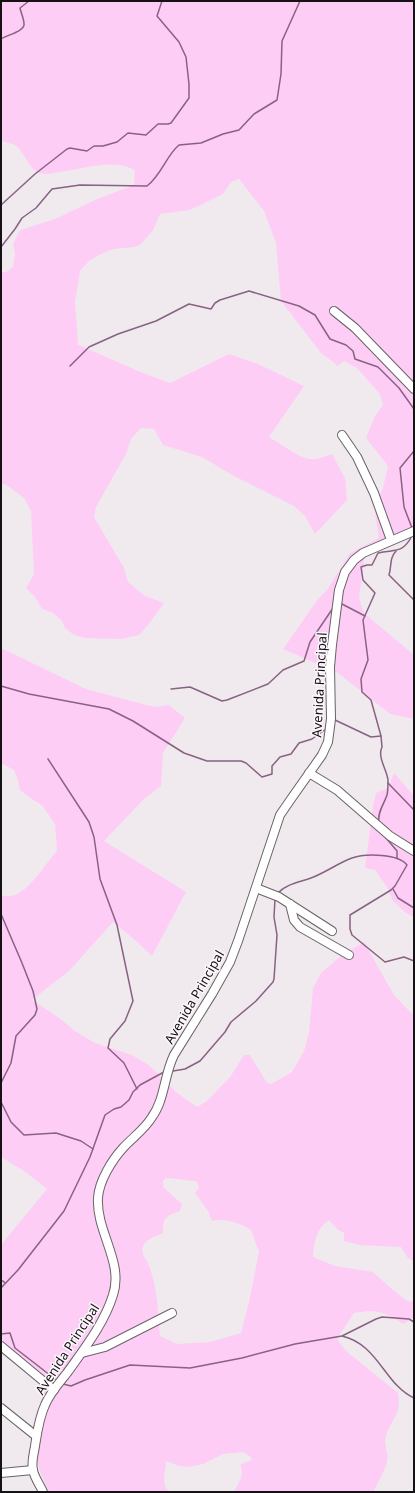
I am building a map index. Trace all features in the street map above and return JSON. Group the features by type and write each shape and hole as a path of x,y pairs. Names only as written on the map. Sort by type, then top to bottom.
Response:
{"street":[{"path":"334,311 355,328 414,389"},
{"path":"342,435 360,464 374,493 391,540"},
{"name":"Avenida Principal","path":"43,1492 33,1470 36,1436 42,1410 54,1390 82,1353 107,1310 115,1285 115,1271 98,1210 98,1197 102,1184 118,1155 155,1113 171,1060 230,962 280,815 325,750 332,719 330,667 337,602 341,580 347,568 359,556 368,550 414,531"},
{"path":"309,773 337,790 390,836 414,851"},
{"path":"256,888 275,895 332,931"},
{"path":"290,904 294,920 300,927 349,955"},
{"path":"82,1353 105,1347 172,1313"},
{"path":"1,1346 54,1390"},
{"path":"1,1408 36,1436"},
{"path":"1,1473 33,1470"}],"shaded area":[{"path":"1,1 414,1 414,526 365,555 359,598 364,613 414,655 414,719 390,714 338,673 283,649 318,599 327,590 350,553 379,538 374,506 383,488 388,466 366,438 375,416 383,405 380,394 357,368 344,361 338,366 321,353 281,301 276,243 264,211 239,179 231,182 223,194 190,210 160,214 153,230 140,245 113,249 89,261 80,271 75,302 77,344 138,371 170,383 229,354 258,364 304,386 269,437 300,456 306,458 317,459 332,454 345,478 347,500 315,534 305,516 294,506 232,475 202,457 163,445 154,429 141,428 131,439 126,454 96,507 94,517 124,568 128,582 145,596 164,603 139,635 121,639 85,638 74,635 65,628 62,621 53,613 42,609 35,597 26,588 34,574 31,511 24,498 8,486 1,483 1,272 6,272 13,267 15,253 13,244 20,230 55,219 95,200 134,185 135,170 117,165 98,165 42,174 30,165 16,146 1,141"},
{"path":"1,648 86,689 154,707 169,705 185,718 163,753 161,786 144,799 104,841 186,892 152,956 113,922 69,971 32,1000 58,1017 75,1031 95,1043 132,1055 150,1066 176,1092 197,1107 207,1101 230,1077 244,1055 250,1055 267,1083 271,1084 292,1072 304,1051 309,1033 313,988 321,973 341,956 364,942 394,995 414,1016 414,1262 407,1257 401,1247 359,1245 344,1241 344,1233 338,1230 329,1220 318,1232 313,1251 313,1257 335,1266 373,1272 407,1301 414,1302 414,1318 403,1324 380,1312 368,1311 354,1313 337,1339 346,1351 398,1393 399,1407 385,1439 387,1455 386,1464 373,1492 234,1492 242,1474 241,1464 252,1460 251,1457 243,1452 223,1454 203,1464 190,1467 179,1466 166,1461 164,1482 170,1492 49,1492 34,1452 32,1431 35,1417 49,1381 1,1344 1,1245 47,1189 27,1173 1,1157 1,895 5,896 17,894 24,889 57,851 55,824 42,805 20,790 14,770 1,763","holes":["166,1178 196,1181 199,1187 195,1193 208,1211 212,1221 222,1220 232,1222 251,1230 259,1252 241,1333 210,1342 177,1344 160,1336 154,1283 142,1249 147,1241 163,1233 166,1218 171,1214 180,1211 182,1204 163,1187 163,1181"]},
{"path":"394,773 414,796 414,917 406,913 393,901 387,887 375,870 365,868 376,793 388,788"}],"waterway":[{"path":"1,39 22,29 24,26 24,20 20,8 29,1"},
{"path":"1,205 35,174 67,149 70,148 87,151 94,146 103,146 117,142 128,133 146,135 158,124 171,123 189,98 189,84 186,57 179,42 157,16 162,1"},
{"path":"1,247 22,218 36,208 52,189 80,185 147,186 179,145 201,143 223,134 239,130 254,114 277,100 281,74 282,41 300,1"},
{"path":"70,366 89,347 118,334 156,321 189,304 211,309 215,303 220,300 249,291 299,306 315,315 330,339 346,345 353,351 355,359 378,367 399,388 414,409"},
{"path":"412,528 404,507 400,468 414,451"},
{"path":"379,822 380,812 387,795 388,780 381,759 381,736 371,700 362,692 361,679 368,660 363,620 375,593 363,580 361,567 372,565 378,553 394,551 402,548 412,536"},
{"path":"396,551 392,559 389,575 414,600"},
{"path":"342,604 365,616"},
{"path":"171,689 190,687 222,701 268,684 283,670 304,661 310,642 333,608"},
{"path":"1,686 29,694 109,709 133,721 184,753 207,761 241,761 246,763 262,777 272,774 272,766 280,757 291,754 299,743 312,739 326,729"},
{"path":"335,720 371,737 381,736"},
{"path":"48,759 89,822 94,837 100,879 117,925 133,1001 125,1021 110,1039 108,1048 124,1063 137,1089"},
{"path":"388,783 414,810"},
{"path":"386,838 397,851 397,858"},
{"path":"278,893 289,885 316,876 358,856 373,855 390,857 403,861 407,865 395,886 350,915 350,929 352,935 385,962 404,957 414,961"},
{"path":"393,889 398,898 414,908"},
{"path":"173,1071 185,1069 200,1061 225,1032 231,1022 256,1001 273,982 277,935 274,917 275,899"},
{"path":"1,914 33,991 37,1009 35,1015 16,1036 11,1063 1,1083"},
{"path":"1,1288 18,1270 64,1211 90,1157 105,1115 114,1109 121,1107 129,1100 133,1092 140,1085 164,1072"},
{"path":"1,1102 11,1122 24,1135 56,1133 81,1141 93,1149"},
{"path":"1,1281 5,1283"},
{"path":"63,1384 71,1386 130,1365 190,1368 242,1358 295,1344 342,1336 382,1317 409,1319 414,1322"},
{"path":"1,1334 10,1333 15,1348 55,1379"},
{"path":"342,1336 354,1340 364,1347 396,1384 404,1392 414,1398"}]}
